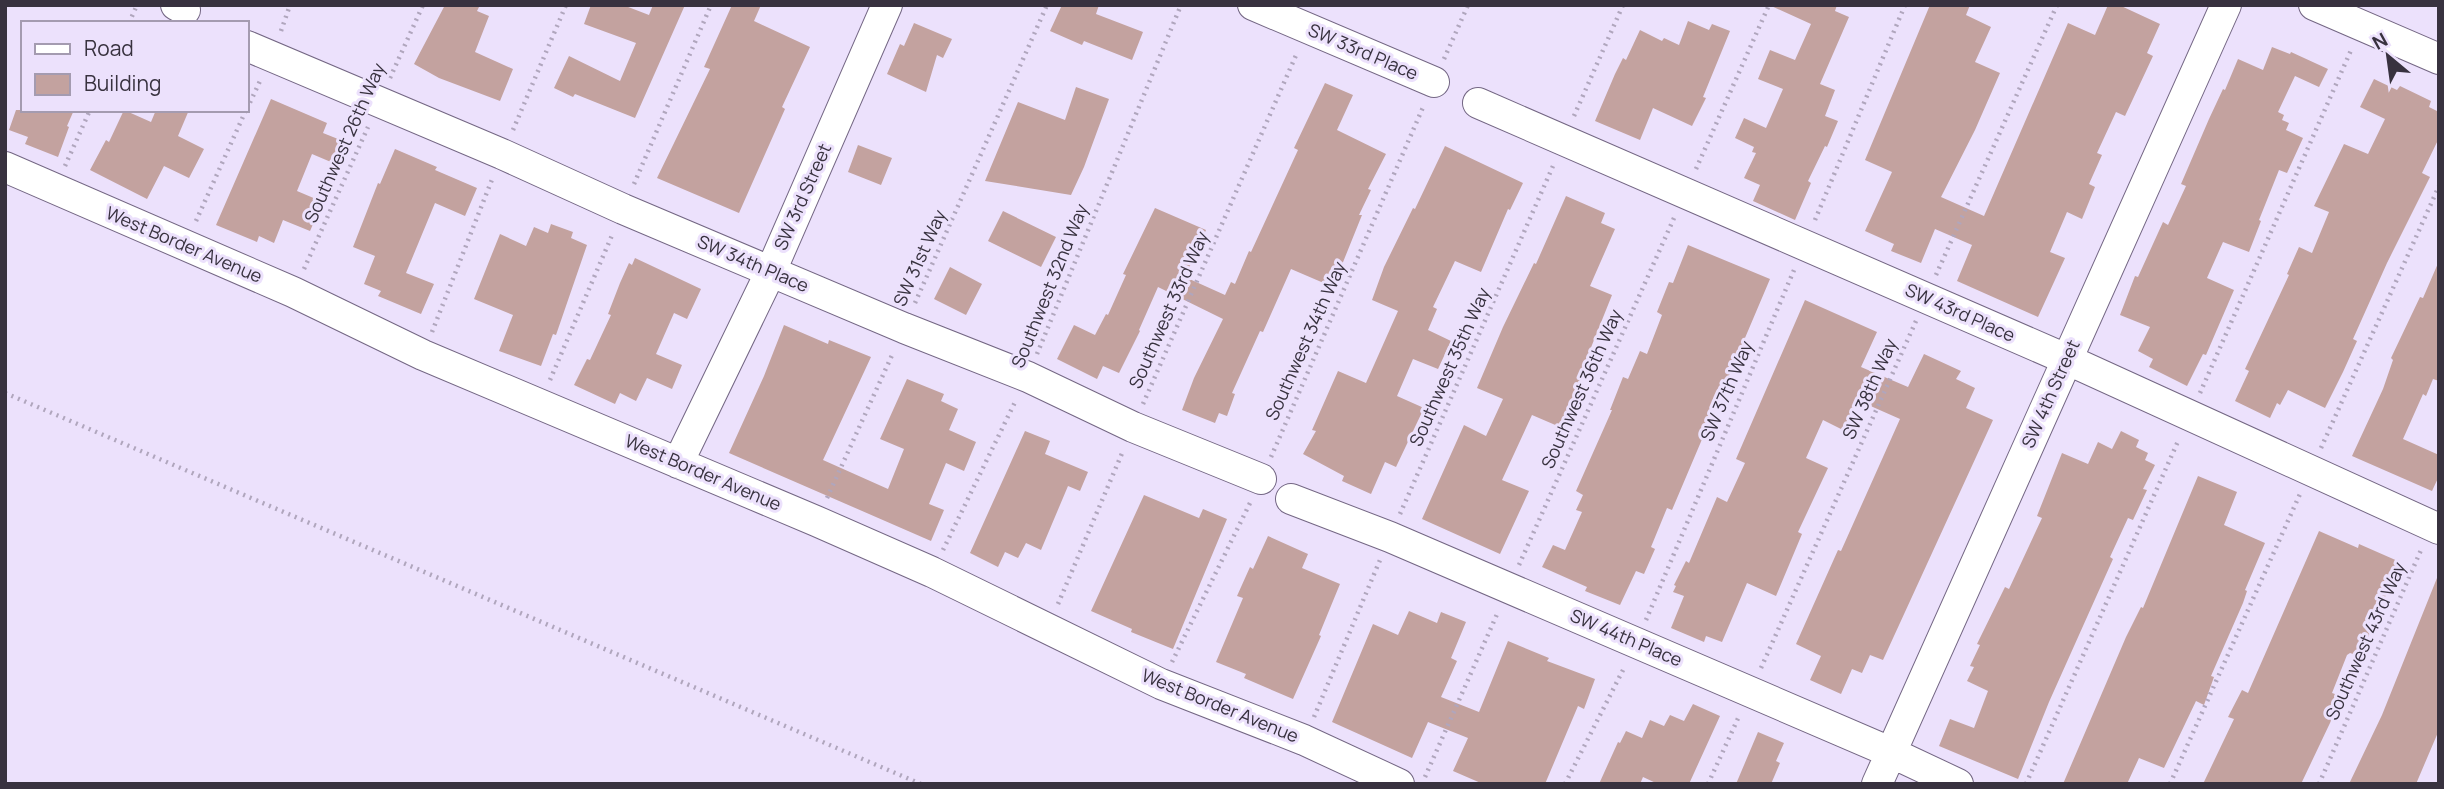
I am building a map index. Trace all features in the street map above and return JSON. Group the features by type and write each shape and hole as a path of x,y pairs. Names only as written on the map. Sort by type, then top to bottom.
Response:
{"street":[{"name":"SW 3rd Street","path":"678,463 771,271 887,5"},
{"name":"SW 33rd Place","path":"1252,5 1434,82"},
{"name":"SW 4th Street","path":"1877,784 2226,5"},
{"path":"2314,5 2439,58"},
{"name":"SW 34th Place","path":"248,46 904,328 1028,377 1133,426 1261,479"},
{"name":"SW 43rd Place","path":"1478,103 2066,359 2435,527"},
{"name":"West Border Avenue","path":"5,167 293,292 423,355 932,572 1161,684 1304,740 1399,784"},
{"name":"SW 44th Place","path":"1291,499 1390,537 1890,752 1958,784"}],"path":[{"path":"130,21 137,5"},
{"name":"Southwest 26th Way","path":"293,292 423,5"},
{"name":"SW 31st Way","path":"816,521 1047,5"},
{"name":"Southwest 32nd Way","path":"932,572 1028,377 1181,5"},
{"name":"Southwest 34th Way","path":"1161,684 1261,479 1468,5"},
{"name":"Southwest 35th Way","path":"1304,740 1623,5"},
{"name":"Southwest 36th Way","path":"1422,784 1769,5"},
{"name":"SW 37th Way","path":"1565,784 1636,643 1905,5"},
{"name":"SW 38th Way","path":"1708,784 2057,5"},
{"name":"Southwest 33rd Way","path":"1048,627 1133,426 1308,29"},
{"path":"55,189 89,112"},
{"path":"185,244 245,112"},
{"path":"5,393 921,784"},
{"name":"Southwest 43rd Way","path":"2319,784 2435,527"}],"building":[{"path":"445,5 480,5 477,11 489,16 475,52 513,69 500,101 439,78 414,64"},
{"path":"591,5 623,5 649,15 653,5 685,5 635,118 554,88 569,56 620,81 636,43 584,24"},
{"path":"732,5 761,5 754,21 810,47 782,107 785,109 739,213 657,178 710,69 704,67"},
{"path":"1062,5 1099,5 1096,14 1143,32 1132,60 1084,41 1082,45 1050,31"},
{"path":"1769,5 1837,5 1835,11 1849,17 1820,84 1835,90 1825,116 1838,121 1808,181 1811,183 1795,220 1753,201 1760,185 1744,178 1756,153 1752,152 1754,147 1735,138 1744,118 1766,128 1783,89 1758,79 1770,50 1795,60 1811,24"},
{"path":"1930,5 1970,5 1966,15 1991,27 1975,62 2000,73 1941,197 1984,216 2068,23 2095,35 2108,5 2119,5 2160,24 2147,53 2153,56 2125,116 2116,112 2097,153 2102,155 2089,184 2095,187 2082,219 2067,212 2050,252 2065,258 2038,317 1957,281 1972,245 1935,229 1921,263 1891,251 1894,244 1865,231 1892,172 1865,160"},
{"path":"1688,21 1709,30 1712,24 1730,31 1703,97 1706,98 1692,126 1653,108 1640,140 1595,121 1615,74 1623,58 1626,60 1640,30 1662,41 1664,38 1679,45"},
{"path":"914,23 952,39 943,58 937,55 926,92 887,74 900,44 904,46"},
{"path":"2272,47 2290,54 2291,52 2328,69 2319,87 2295,76 2278,112 2284,115 2282,120 2289,123 2286,130 2303,138 2287,173 2279,170 2249,252 2223,242 2207,278 2234,290 2206,355 2203,354 2187,386 2149,367 2153,359 2138,351 2150,327 2120,315 2135,276 2138,277 2163,222 2168,225 2186,186 2181,184 2238,59 2263,70"},
{"path":"2374,79 2397,90 2400,86 2431,101 2429,107 2439,112 2439,138 2422,173 2430,177 2387,263 2353,339 2357,341 2325,408 2288,390 2280,405 2277,403 2270,418 2235,401 2249,371 2245,369 2289,275 2287,274 2299,247 2312,253 2329,212 2314,206 2344,144 2368,154 2385,119 2360,107"},
{"path":"1325,83 1353,95 1337,130 1386,154 1368,189 1371,190 1333,287 1291,269 1232,393 1235,394 1227,416 1219,413 1215,423 1182,410 1194,378 1223,319 1158,287 1119,373 1103,366 1097,379 1057,359 1074,325 1095,335 1106,314 1108,315 1126,275 1123,274 1155,208 1206,230 1185,277 1225,295 1231,282 1235,284 1249,251 1251,252 1298,150 1294,148"},
{"path":"1076,87 1109,99 1071,195 985,181 1018,102 1065,120"},
{"path":"271,99 327,123 323,133 348,143 338,165 312,154 297,191 323,202 310,231 283,220 274,243 259,236 257,242 216,225"},
{"path":"16,110 73,112 58,157 25,144 28,137 9,130"},
{"path":"123,112 151,122 155,112 188,112 178,136 204,149 189,178 164,166 147,199 90,170 106,140 109,142"},
{"path":"858,145 892,158 881,185 848,172"},
{"path":"1445,146 1523,183 1510,210 1508,209 1481,272 1455,261 1433,307 1437,309 1428,330 1451,341 1438,369 1413,359 1397,396 1424,408 1396,467 1385,462 1371,494 1342,481 1344,476 1303,454 1316,431 1312,430 1338,371 1366,383 1398,311 1372,300 1384,267"},
{"path":"395,149 477,188 465,216 435,203 406,273 434,284 421,314 378,296 381,291 364,284 375,256 353,247 378,183 380,184"},
{"path":"1566,196 1605,213 1601,223 1615,229 1590,286 1612,295 1576,393 1560,427 1532,415 1502,480 1529,491 1500,554 1422,519 1464,425 1486,436 1503,399 1477,388"},
{"path":"1003,211 1056,237 1041,267 988,241"},
{"path":"551,224 573,232 571,238 587,245 556,335 553,334 541,366 499,351 513,315 474,299 500,234 526,246 534,227 548,233"},
{"path":"1688,245 1770,279 1672,510 1667,508 1651,547 1655,549 1644,574 1636,571 1620,605 1585,591 1587,587 1542,567 1553,545 1565,550 1582,512 1576,510 1583,495 1576,491 1612,410 1623,377 1628,379 1640,351 1647,354 1662,315 1657,312 1669,282 1673,283"},
{"path":"635,258 701,289 687,319 674,313 656,354 682,365 672,389 647,378 636,401 620,393 615,404 574,385 587,359 590,360 611,315 608,314 620,283 629,263 632,265"},
{"path":"2439,261 2439,381 2433,379 2426,396 2423,394 2403,439 2439,455 2439,476 2432,491 2352,456 2383,389 2393,360 2391,358"},
{"path":"950,267 982,284 966,315 934,299"},
{"path":"1805,300 1877,332 1861,367 1908,387 1924,354 1961,371 1956,379 1975,388 1966,408 1993,420 1883,660 1870,655 1862,673 1852,669 1841,694 1810,680 1821,656 1796,644 1900,419 1857,400 1843,430 1823,420 1806,458 1828,468 1798,532 1802,534 1776,596 1747,583 1722,642 1706,636 1704,642 1671,628 1684,596 1673,592 1676,586 1674,585 1686,561 1689,563 1717,497 1727,502 1745,463 1736,459"},
{"path":"784,325 828,344 829,340 871,357 823,460 888,489 904,449 880,439 907,379 944,394 941,401 958,409 949,430 976,442 964,471 946,463 929,504 944,510 931,541 729,453"},
{"path":"1025,431 1050,441 1045,454 1088,472 1080,491 1068,486 1041,550 1026,543 1018,558 1005,552 998,567 970,553"},
{"path":"2121,431 2139,440 2136,447 2148,453 2145,460 2155,465 2143,489 2147,490 2133,520 2128,518 2110,557 2113,559 2018,779 1939,746 1950,719 1974,728 1988,691 1967,681 1974,667 1970,666 1980,645 1977,644 2005,587 2009,589 2042,518 2037,516 2062,453 2088,464 2098,442 2112,449"},
{"path":"2198,476 2237,492 2224,525 2265,543 2245,590 2247,591 2243,603 2211,676 2214,677 2204,705 2196,701 2164,768 2139,758 2127,784 2063,784 2126,637 2141,607 2143,608"},
{"path":"1144,495 1199,518 1203,509 1227,519 1173,649 1131,632 1132,629 1091,611"},
{"path":"2319,531 2358,548 2359,544 2400,562 2360,656 2350,653 2347,655 2332,693 2341,696 2330,723 2301,784 2203,784 2234,719 2228,717 2242,690 2248,693"},
{"path":"1268,536 1308,554 1302,568 1340,584 1293,699 1244,678 1246,674 1216,662 1243,598 1237,596"},
{"path":"2437,578 2439,730 2416,784 2349,784 2382,715"},
{"path":"1409,611 1437,623 1441,612 1466,622 1451,658 1457,661 1441,697 1479,712 1508,641 1549,658 1547,661 1595,679 1584,709 1578,706 1545,784 1483,784 1453,771 1468,738 1428,722 1412,758 1332,722 1373,624 1398,635"},
{"path":"1693,704 1720,716 1689,784 1658,784 1643,777 1640,784 1599,784 1618,742 1620,743 1626,731 1642,738 1650,720 1664,726 1670,715 1684,721"},
{"path":"1758,732 1784,743 1776,761 1780,763 1771,784 1736,784"}]}
